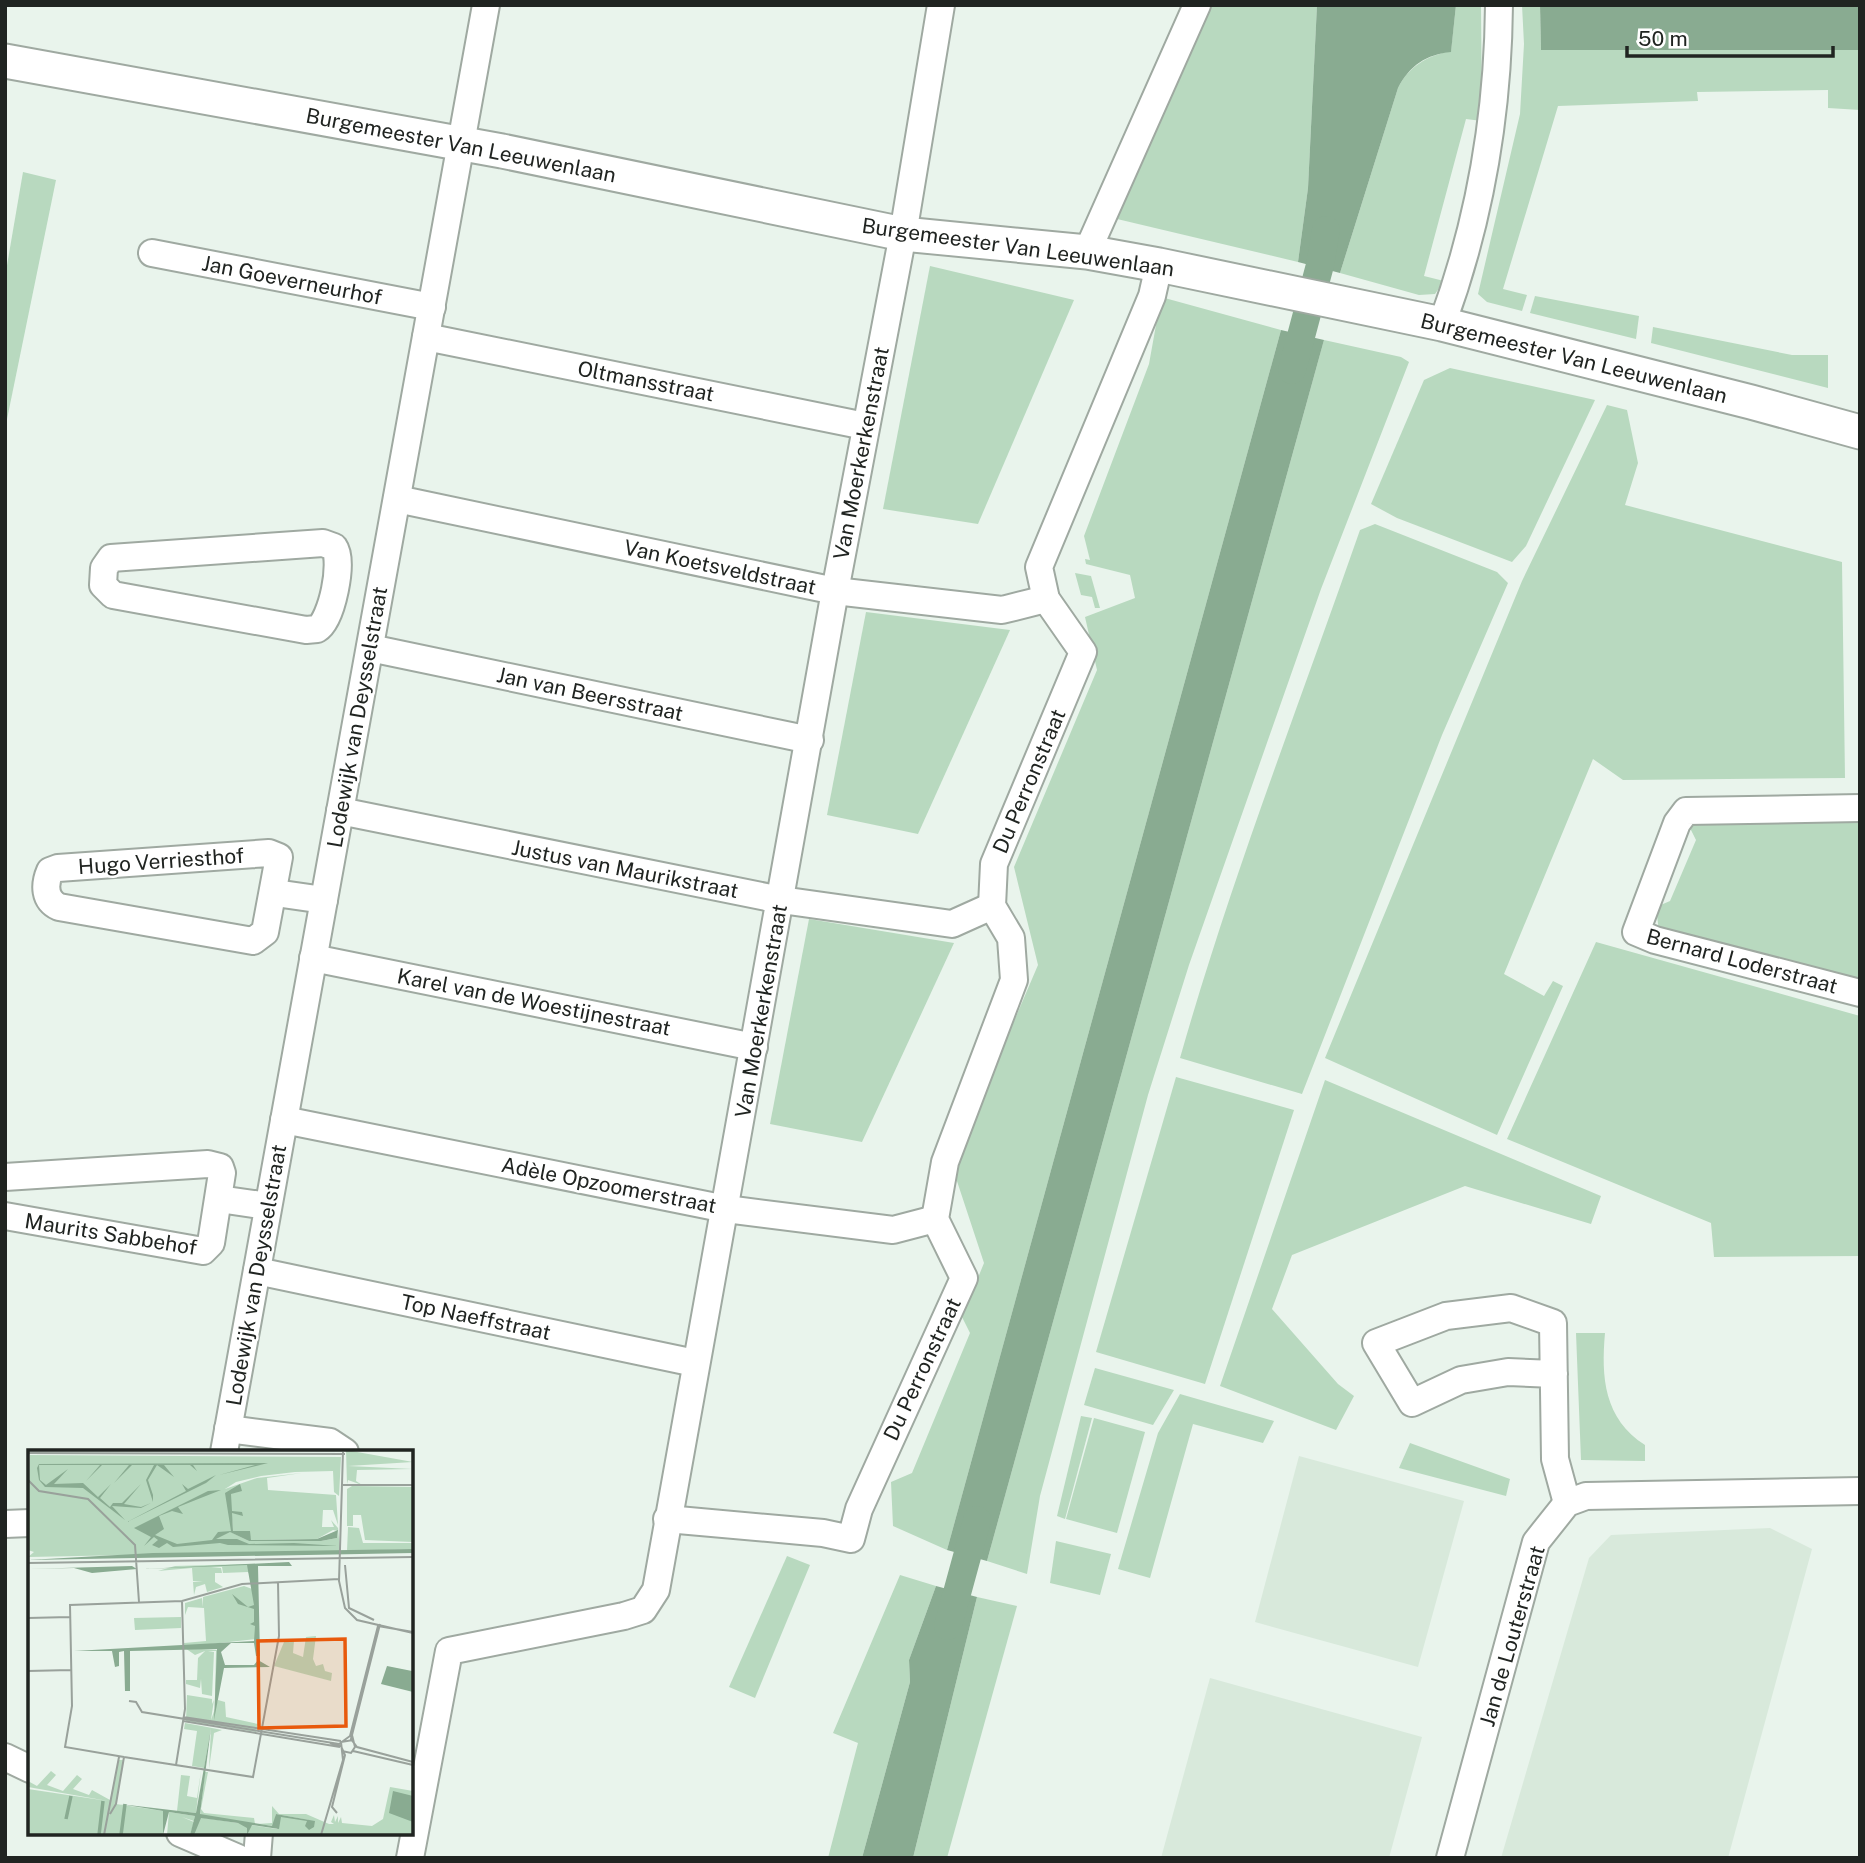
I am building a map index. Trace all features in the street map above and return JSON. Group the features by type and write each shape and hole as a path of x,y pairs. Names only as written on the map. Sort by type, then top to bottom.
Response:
{"street":[{"name":"Lodewijk van Deysselstraat","path":"342,1450 330,1442 226,1441 486,5"},
{"name":"Van Moerkerkenstraat","path":"410,1858 449,1651 576,1627 643,1610 656,1590 865,426 903,234 941,5"},
{"path":"1087,252 1197,5"},
{"path":"1442,324 1479,204 1498,66 1499,5"},
{"name":"Burgemeester Van Leeuwenlaan","path":"5,61 461,144 903,234 1087,252 1159,265 1442,324 1752,401 1860,432"},
{"name":"Jan Goeverneurhof","path":"152,253 432,307"},
{"name":"Du Perronstraat","path":"992,906 994,864 1083,652 1046,599 1039,567 1152,296 1159,265"},
{"name":"Oltmansstraat","path":"426,337 865,426"},
{"name":"Van Koetsveldstraat","path":"397,499 835,591 1002,610 1046,599"},
{"path":"323,543 338,551 336,579 329,615 323,625 306,630 113,595 104,589 103,577 106,562 118,557 323,543"},
{"path":"336,579 381,586"},
{"name":"Jan van Beersstraat","path":"370,648 810,740"},
{"name":"Bernard Loderstraat","path":"1860,808 1686,811 1677,823 1636,932 1655,940 1860,993"},
{"name":"Justus van Maurikstraat","path":"340,811 781,900 952,924 992,906"},
{"name":"Hugo Verriesthof","path":"269,853 279,857 275,892 265,932 261,938 246,941 59,907 51,903 46,888 50,871 58,868 269,853"},
{"path":"275,892 324,900"},
{"path":"936,1219 945,1162 1014,980 1012,938 992,906"},
{"name":"Karel van de Woestijnestraat","path":"313,958 754,1046"},
{"name":"Adèle Opzoomerstraat","path":"284,1120 726,1209 893,1230 936,1219"},
{"name":"Maurits Sabbehof","path":"5,1177 208,1164 220,1167 222,1172 211,1243 203,1251 5,1216"},
{"path":"219,1199 268,1206"},
{"name":"Du Perronstraat","path":"667,1519 823,1533 851,1539 859,1509 964,1278 936,1219"},
{"name":"Top Naeffstraat","path":"257,1271 695,1363"},
{"path":"1554,1374 1508,1372 1461,1380 1412,1403 1376,1343 1446,1316 1511,1308 1553,1323 1554,1374 1555,1459 1567,1503 1586,1496 1860,1491"},
{"name":"Jan de Louterstraat","path":"1450,1858 1536,1542 1567,1503"},
{"path":"5,1524 28,1523"},
{"path":"5,1757 28,1768"},
{"path":"185,1835 238,1858"},
{"path":"257,1858 259,1835"}],"shaded area":[{"path":"1188,5 1317,5 1308,188 1298,262 1096,214"},
{"path":"1317,5 1456,5 1451,52 1434,55 1420,62 1402,80 1398,88 1340,273 1298,262 1308,188"},
{"path":"1456,5 1481,5 1482,121 1466,119 1424,276 1444,281 1435,294 1419,295 1340,273 1398,88 1402,80 1420,63 1451,51"},
{"path":"1522,5 1540,5 1541,50 1860,50 1860,110 1828,108 1828,90 1697,92 1698,101 1558,106 1503,289 1527,295 1522,311 1487,302 1478,294 1520,114 1524,44"},
{"path":"1540,5 1860,5 1860,50 1541,50"},
{"path":"23,172 56,180 5,429 5,277"},
{"path":"930,266 1074,300 978,524 883,509"},
{"path":"1535,296 1639,316 1636,339 1530,313"},
{"path":"1161,297 1281,330 947,1550 893,1526 891,1482 912,1473 970,1333 962,1317 984,1263 952,1166 1038,965 1014,867 1097,670 1085,617 1135,598 1130,575 1086,564 1085,559 1090,560 1084,536 1149,364"},
{"path":"1653,327 1792,355 1828,355 1828,388 1651,343"},
{"path":"1281,330 1324,340 987,1561 947,1550"},
{"path":"1324,340 1401,357 1409,362 1321,589 1189,965 1148,1095 1040,1496 1027,1574 987,1561"},
{"path":"1450,368 1595,400 1526,546 1512,562 1397,518 1371,504 1424,380"},
{"path":"1607,405 1627,410 1638,463 1625,505 1842,562 1845,778 1623,780 1593,759 1504,974 1544,996 1553,981 1563,986 1497,1135 1325,1058 1522,581"},
{"path":"1375,524 1497,572 1508,583 1442,735 1302,1094 1180,1058 1243,858 1360,530"},
{"path":"1075,573 1091,576 1100,608 1095,608 1092,597 1081,595"},
{"path":"866,612 1010,630 918,834 827,815"},
{"path":"1860,815 1860,984 1659,932 1656,907 1670,901 1696,840 1689,826 1701,820"},
{"path":"809,919 954,943 862,1142 770,1124"},
{"path":"1596,942 1860,1016 1860,1256 1714,1257 1711,1223 1507,1139"},
{"path":"1176,1077 1294,1110 1205,1384 1096,1352"},
{"path":"1325,1080 1601,1196 1591,1224 1465,1186 1292,1255 1272,1309 1338,1384 1354,1396 1336,1430 1220,1386"},
{"path":"1576,1333 1605,1333 1604,1365 1608,1396 1621,1423 1645,1445 1645,1461 1581,1460"},
{"path":"1095,1368 1174,1390 1153,1425 1084,1405"},
{"path":"1180,1394 1274,1421 1263,1443 1193,1424 1150,1578 1118,1569 1158,1433"},
{"path":"1081,1416 1092,1418 1065,1519 1057,1516"},
{"path":"1094,1418 1145,1432 1117,1533 1066,1519"},
{"path":"1410,1443 1510,1479 1506,1496 1399,1468"},
{"path":"1299,1456 1464,1501 1418,1667 1255,1622"},
{"path":"1770,1528 1812,1549 1728,1858 1501,1858 1589,1558 1611,1535"},
{"path":"1056,1541 1111,1554 1100,1595 1050,1583"},
{"path":"787,1556 810,1565 755,1698 729,1687"},
{"path":"900,1575 936,1586 909,1660 910,1682 862,1858 828,1858 858,1743 833,1733"},
{"path":"936,1586 977,1597 913,1858 862,1858 910,1682 909,1660"},
{"path":"977,1597 1017,1606 947,1858 913,1858"},
{"path":"1210,1678 1422,1737 1389,1858 1161,1858"}],"waterway":[{"path":"1292,370 1320,265 1326,230"},
{"path":"948,1626 977,1520"}]}
